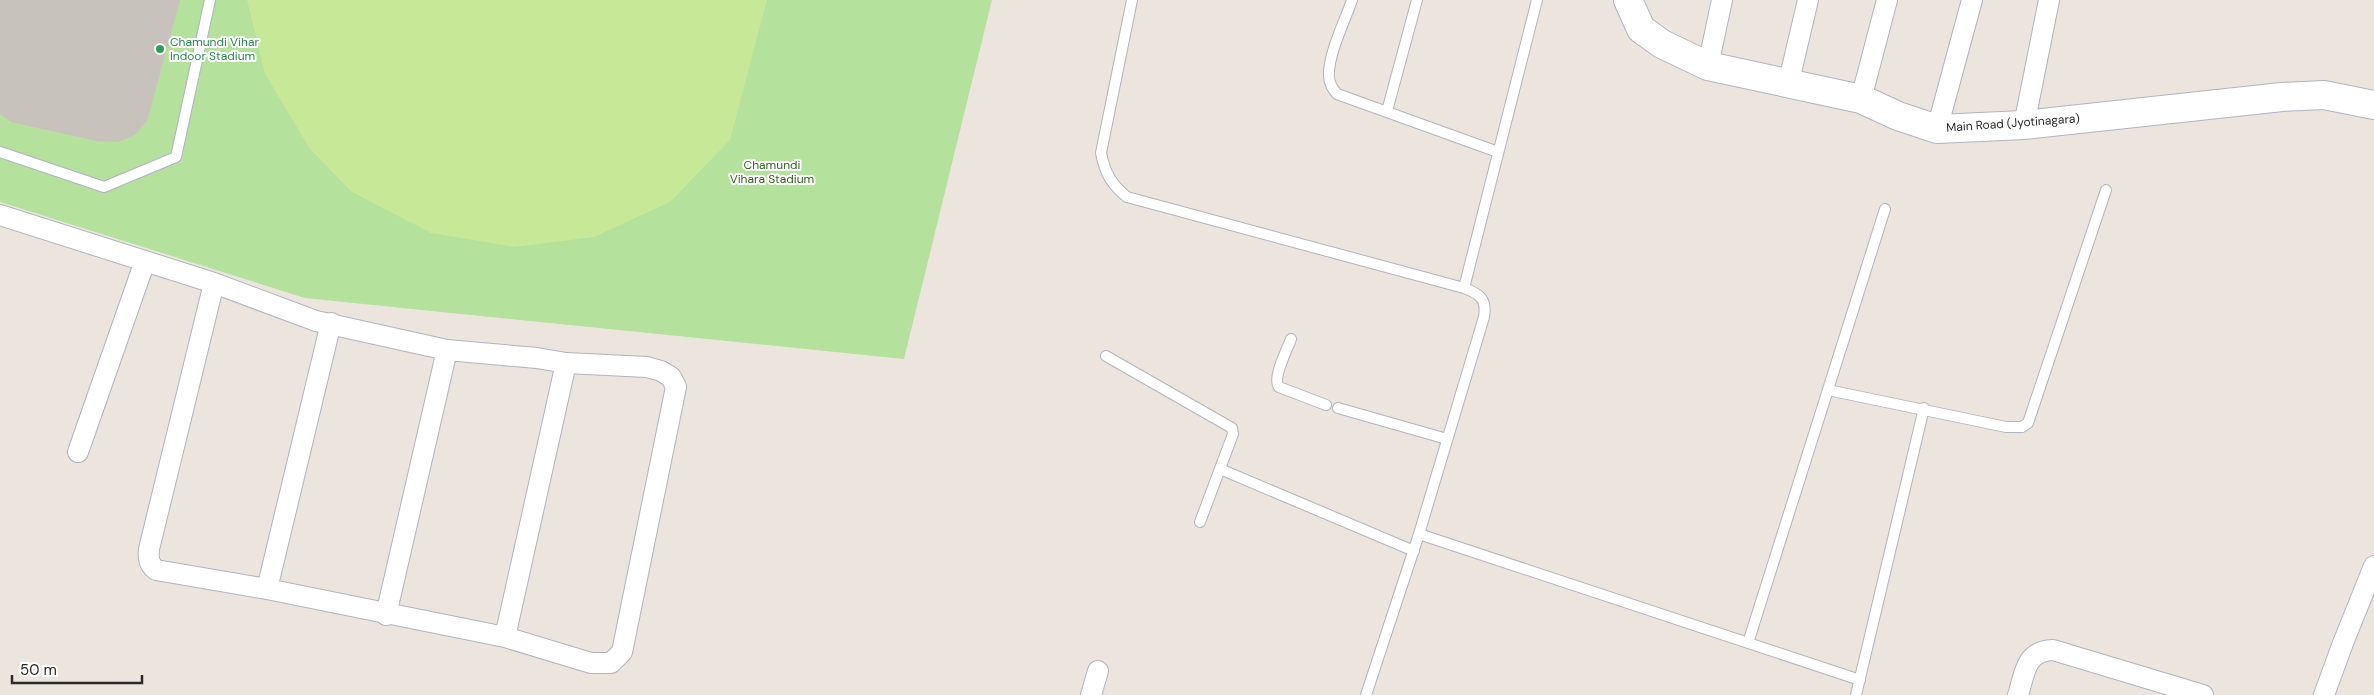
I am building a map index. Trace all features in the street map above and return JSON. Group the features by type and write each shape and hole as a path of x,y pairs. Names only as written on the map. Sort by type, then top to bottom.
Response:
{"street":[{"name":"Main Road (Jyotinagara)","path":"1628,0 1641,29 1662,44 1708,66 1861,99 1898,116 1936,129 2024,125 2282,96 2324,95 2374,105"},
{"path":"1708,66 1722,0"},
{"path":"1788,84 1808,0"},
{"path":"1861,99 1886,0"},
{"path":"1936,129 1972,0"},
{"path":"2024,125 2049,0"},
{"path":"0,215 214,283 316,321 447,350 538,358 566,363 648,367 662,371 671,377 676,387 622,652 611,663 591,664 505,637 386,615 267,589 156,570 148,558 214,283"},
{"path":"78,452 145,261"},
{"path":"267,589 331,323"},
{"path":"386,615 447,350"},
{"path":"505,637 566,363"},
{"path":"2324,695 2374,566"},
{"path":"2018,695 2033,655 2041,650 2052,650 2203,695"},
{"path":"1090,695 1098,671"}],"lane":[{"path":"0,152 104,187 176,157 210,0"},
{"path":"1132,0 1101,154 1105,171 1112,184 1127,197 1464,288 1480,294 1485,307 1414,551 1366,695"},
{"path":"1352,0 1331,61 1329,77 1331,86 1337,94 1498,152"},
{"path":"1387,112 1418,0"},
{"path":"1464,288 1537,0"},
{"path":"1828,390 1924,408 2006,427 2022,427 2028,423 2106,190"},
{"path":"1748,643 1885,209"},
{"path":"1291,338 1277,377 1277,384 1279,387 1326,405"},
{"path":"1106,356 1230,425 1233,434 1200,522"},
{"path":"1338,408 1447,439"},
{"path":"1856,695 1924,408"},
{"path":"1220,469 1414,551"},
{"path":"1419,534 1860,680"}],"green space":[{"name":"Chamundi Vihara Stadium","path":"0,0 992,0 904,359 305,298 0,202"},
{"path":"247,0 767,0 730,140 670,202 594,237 514,247 431,233 352,192 310,149 265,74"}],"building":[{"path":"0,0 180,0 147,121 135,135 118,142 97,141 11,122 0,114"}],"place":[{"name":"Chamundi Vihar Indoor Stadium","path":"160,49"}]}
